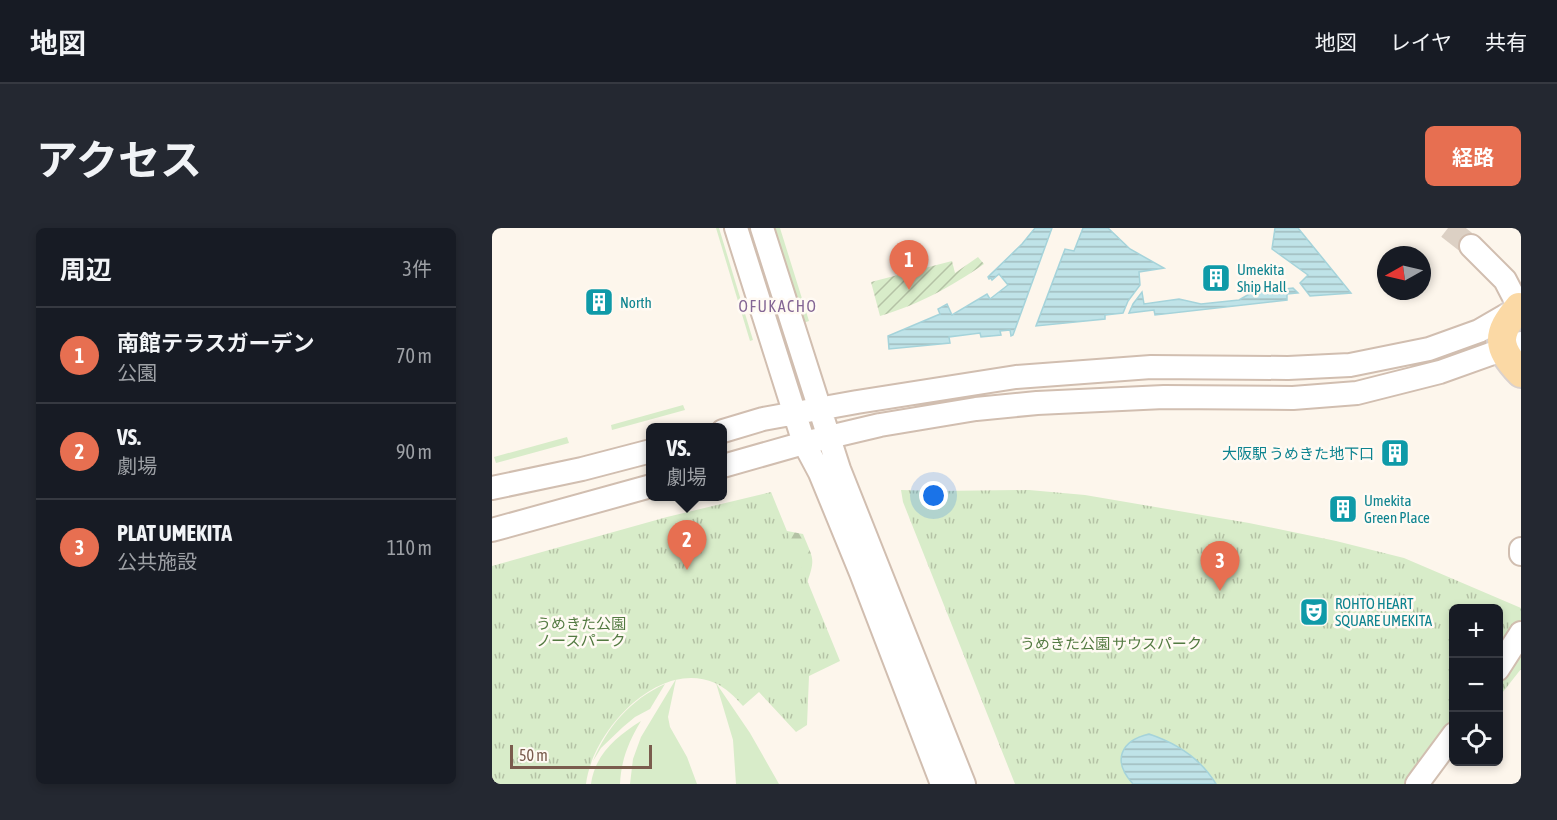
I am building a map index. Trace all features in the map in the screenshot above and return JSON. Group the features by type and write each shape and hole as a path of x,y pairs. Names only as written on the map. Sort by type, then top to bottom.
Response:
{"main road":[{"path":"1520,308 1509,319 1502,335 1512,346 1521,373"}],"street":[{"path":"736,228 804,443 820,473 861,573 942,784"},
{"path":"762,228 839,469 964,784"},
{"path":"727,430 763,419 1016,377 1151,367 1288,368 1350,364 1429,349 1479,331 1520,308 1505,280 1471,246"},
{"path":"727,465 829,436 976,409 1037,403 1164,397 1293,398 1357,393 1440,372 1512,346"},
{"path":"492,489 646,452"},
{"path":"492,530 646,487"},
{"path":"1521,549 1521,554"},
{"path":"1503,661 1521,633"},
{"path":"1417,784 1449,741"}],"green space":[{"path":"716,228 719,228 753,340 750,341"},
{"path":"774,228 780,228 809,321 803,323"},
{"path":"978,257 984,264 959,281 921,301 880,316 871,282 952,261 955,273"},
{"path":"683,405 685,410 612,430 611,425"},
{"path":"567,437 569,443 496,463 494,457"},
{"name":"うめきた公園 サウスパーク","path":"901,490 1029,490 1085,495 1249,523 1404,558 1521,608 1521,669 1503,692 1503,604 1449,604 1449,756 1427,784 1015,784 903,502"},
{"name":"うめきた公園 ノースパーク","path":"771,492 840,661 809,676 807,725 796,732 759,692 743,706 723,687 715,683 693,678 672,681 651,690 631,705 614,723 591,764 586,784 492,784 492,566 667,517"},
{"path":"787,531 803,534 809,549 812,568 807,583 774,583"},
{"path":"676,679 668,717 670,727 687,757 697,784 630,784 633,759 641,737"},
{"path":"716,683 750,733 779,784 736,784 733,740"},
{"path":"665,684 650,709 623,727 601,748 593,761 606,736 622,715 652,690"},
{"path":"641,721 626,751 620,784 591,784 597,764 608,747"}],"water":[{"path":"1035,228 1052,228 1013,335 1011,336 1010,330 1000,331 1001,335 981,337 980,333 949,337 950,343 889,349 888,336 940,314 938,309 947,304 952,315 987,294 990,299 1008,285 999,274 992,280 988,277"},
{"path":"1083,228 1108,228 1130,249 1164,268 1139,272 1140,285 1128,301 1123,313 1105,315 1105,319 1036,326 1065,249 1074,251"},
{"path":"1275,228 1298,228 1351,293 1310,296 1300,283 1308,275 1272,249"},
{"path":"1293,288 1298,293 1287,294 1287,300 1155,315 1154,310 1129,313 1142,292 1144,304 1179,299 1201,304 1239,300 1251,293"},
{"path":"1149,734 1187,753 1203,767 1216,784 1133,784 1126,776 1121,760 1122,753 1131,742"}],"tunnel":[{"path":"1448,228 1471,246"}],"place":[{"name":"Umekita Ship Hall","path":"1216,278"},
{"name":"南館テラスガーデン","path":"909,290"},
{"name":"North","path":"599,302"},
{"name":"大阪駅 うめきた地下口","path":"1395,453"},
{"name":"Umekita Green Place","path":"1343,509"},
{"name":"VS.","path":"687,570"},
{"name":"PLAT UMEKITA","path":"1220,591"},
{"name":"ROHTO HEART SQUARE UMEKITA","path":"1314,612"}],"district":[{"name":"OFUKACHO","path":"778,306"}]}
